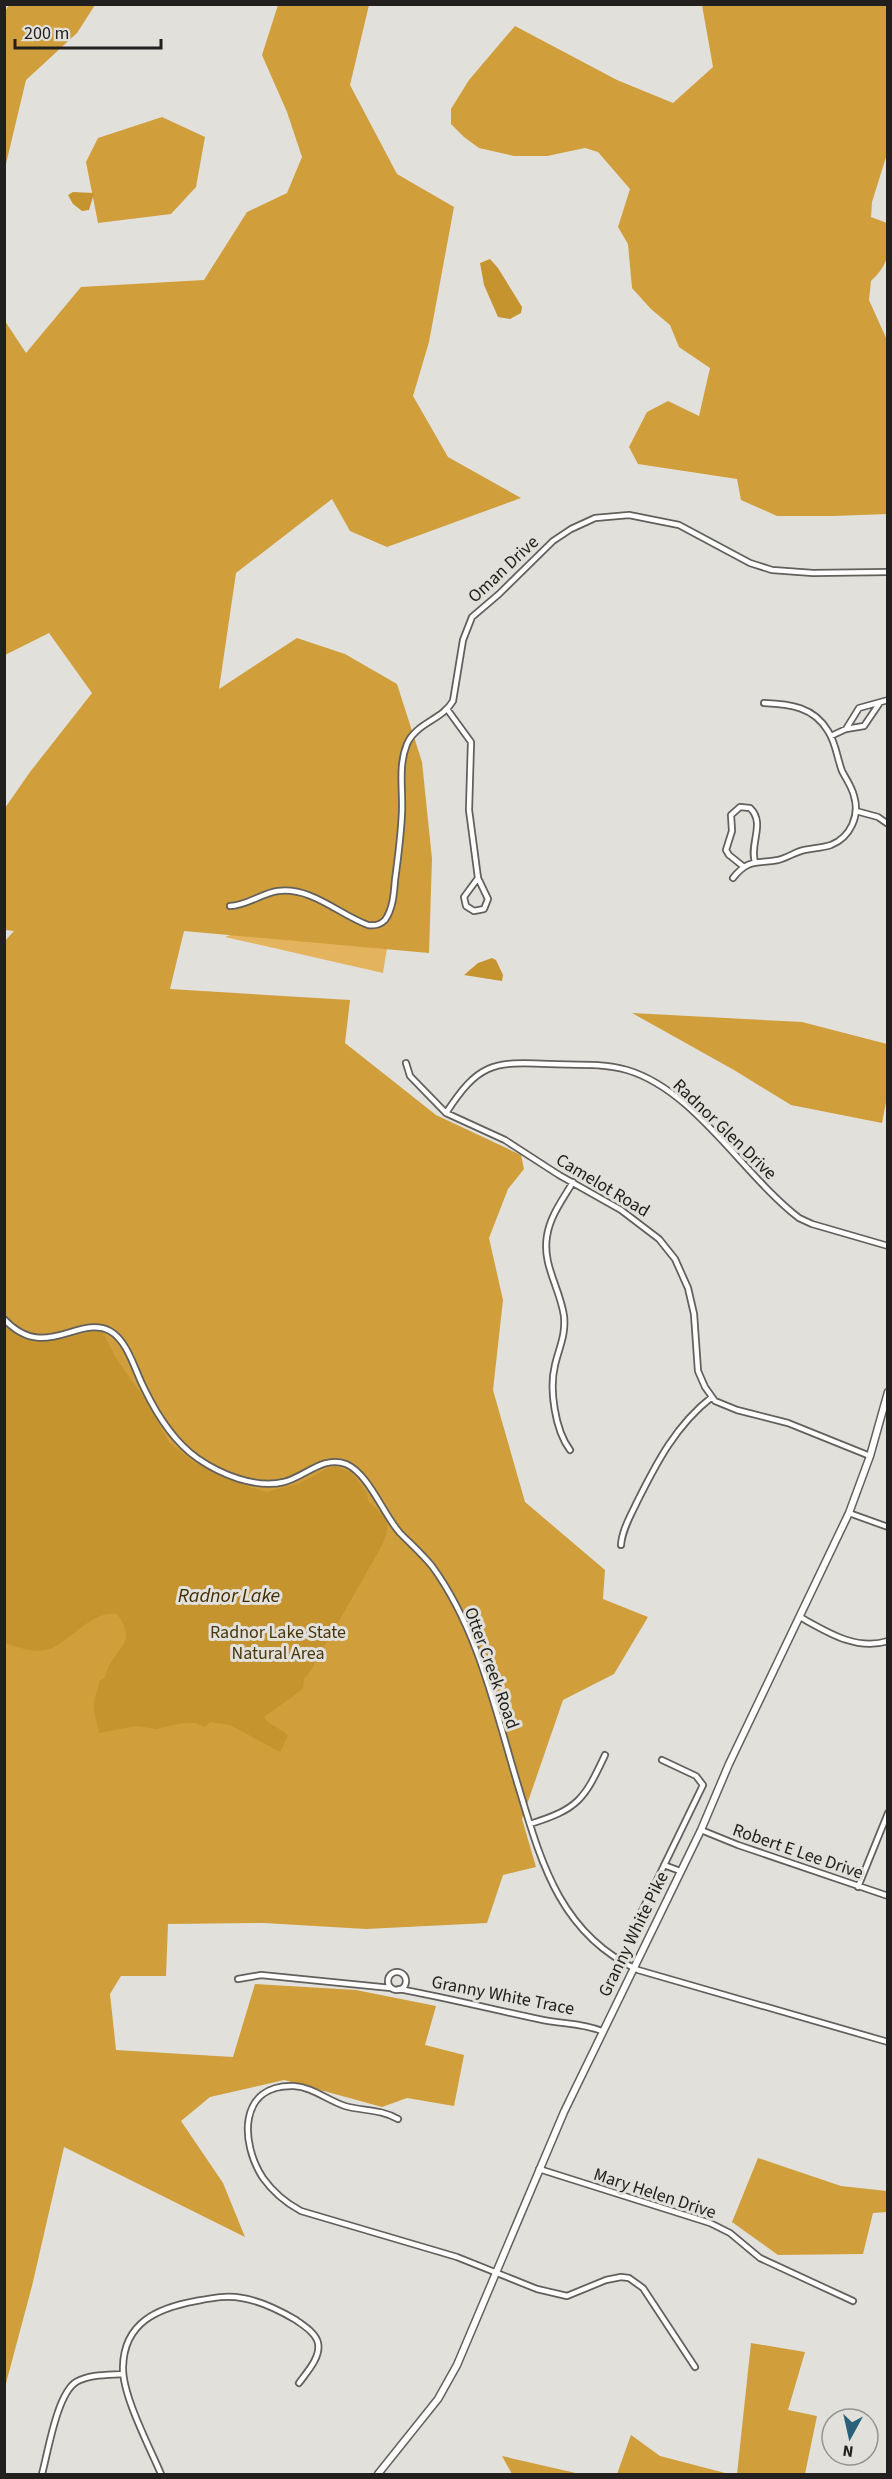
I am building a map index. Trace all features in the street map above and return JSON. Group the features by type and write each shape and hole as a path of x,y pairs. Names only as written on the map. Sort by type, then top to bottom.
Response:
{"main road":[{"name":"Granny White Pike","path":"378,2475 421,2421 449,2380 539,2169 602,2031 700,1830 729,1764 849,1513 870,1456 888,1392"}],"street":[{"name":"Oman Drive","path":"447,709 455,699 463,640 474,614 499,594 533,558 559,536 595,518 629,515 679,525 746,561 772,570 813,573 888,572"},
{"path":"846,729 860,708 888,700"},
{"path":"733,878 744,867 755,862 778,860 802,850 834,844 848,833 856,811 854,794 831,736 820,721 805,710 787,704 764,703"},
{"path":"831,736 846,729 857,729 867,724 879,704"},
{"path":"230,906 272,892 290,891 311,896 368,925 383,922 391,906 394,886 401,831 401,778 406,746 417,730 447,709 466,733 472,745 468,804 478,878 485,888 488,901 484,909 474,911 466,906 464,897 478,878"},
{"path":"744,867 726,850 732,831 731,815 740,807 750,808 756,816 757,835 752,850 755,862"},
{"path":"856,811 878,817 888,824"},
{"name":"Camelot Road","path":"406,1063 410,1076 446,1113 502,1138 608,1202 659,1239 675,1259 692,1302 698,1371 712,1397"},
{"name":"Radnor Glen Drive","path":"446,1113 472,1079 488,1068 504,1063 594,1066 626,1070 650,1079 676,1096 784,1205 802,1220 888,1246"},
{"path":"570,1450 561,1432 554,1383 555,1367 564,1336 564,1315 548,1267 546,1246 552,1220 573,1182"},
{"name":"Otter Creek Road","path":"4,1319 23,1333 38,1337 58,1337 94,1327 104,1328 115,1334 123,1344 146,1392 174,1436 199,1459 231,1475 252,1482 272,1484 286,1482 329,1462 345,1464 355,1470 398,1531 432,1567 461,1616 480,1661 547,1875 565,1907 595,1941 620,1961 633,1968 888,2042"},
{"path":"621,1545 622,1536 634,1509 666,1447 683,1424 712,1397 731,1408 780,1420 870,1456"},
{"path":"849,1513 888,1527"},
{"path":"800,1617 847,1640 868,1644 888,1641"},
{"path":"530,1824 560,1814 576,1804 590,1786 604,1755"},
{"path":"638,1920 703,1785 696,1776 662,1760"},
{"path":"858,1887 888,1813"},
{"name":"Robert E Lee Drive","path":"700,1830 731,1843 888,1896"},
{"path":"664,1865 680,1871"},
{"path":"238,1979 261,1975 399,1989 405,1981 399,1973 390,1976 388,1981 391,1988"},
{"name":"Granny White Trace","path":"399,1989 544,2020 581,2024 602,2031"},
{"path":"398,2119 386,2113 345,2106 312,2090 291,2086 271,2090 257,2098 251,2107 248,2124 252,2153 261,2173 275,2192 294,2207 317,2217 444,2253 495,2270 537,2289 567,2296 606,2280 629,2278 643,2288 695,2367"},
{"name":"Mary Helen Drive","path":"539,2169 710,2223 730,2233 760,2258 854,2301"},
{"path":"161,2475 123,2374 124,2353 129,2339 150,2315 176,2305 231,2297 267,2305 300,2323 314,2336 318,2344 316,2356 299,2383"},
{"path":"42,2475 59,2412 69,2388 76,2382 90,2377 123,2374"}],"shaded area":[{"path":"309,905 391,922 383,973 225,937"}],"green space":[{"path":"9,4 95,5 77,33 26,80 5,168 4,14"},
{"name":"Radnor Lake State Natural Area","path":"278,5 369,5 350,85 397,174 454,207 429,342 413,396 448,457 521,498 387,547 350,531 332,499 236,573 219,689 297,638 345,654 397,684 422,762 432,859 429,953 184,931 170,989 350,1000 345,1043 436,1115 521,1155 524,1169 508,1189 489,1238 503,1300 493,1390 525,1502 605,1570 603,1599 648,1617 614,1674 563,1700 522,1819 536,1867 503,1875 487,1923 366,1929 264,1923 168,1924 166,1976 121,1976 110,1994 116,2050 233,2057 255,1984 356,1990 436,2006 425,2045 464,2055 454,2106 407,2098 382,2107 284,2080 210,2097 181,2121 223,2183 245,2237 64,2147 32,2286 5,2387 4,942 14,931 5,930 5,808 92,693 49,633 5,655 5,321 26,353 81,287 204,280 247,212 287,193 302,157 287,112 262,55"},
{"path":"702,5 887,5 887,154 872,202 871,217 887,223 888,248 886,261 871,281 869,300 887,340 887,514 777,516 741,500 737,479 638,464 629,447 647,412 668,401 699,416 710,368 679,347 670,325 632,288 628,244 618,227 630,189 598,152 585,148 547,156 514,156 479,148 451,124 451,109 469,80 515,26 617,80 673,103 713,67"},
{"path":"162,117 205,137 196,187 171,214 98,223 86,162 98,138"},
{"path":"632,1013 802,1022 887,1044 887,1097 882,1123 791,1105"},
{"path":"758,2158 841,2186 887,2191 887,2212 873,2213 863,2254 778,2255 732,2222"},
{"path":"751,2343 805,2352 788,2410 817,2416 805,2474 737,2474"},
{"path":"631,2435 660,2456 729,2474 617,2474"},
{"path":"502,2456 580,2474 512,2474"}],"water":[{"path":"73,192 94,193 89,210 82,211 73,204 68,195"},
{"path":"490,259 522,307 521,313 510,319 498,317 484,285 480,263"},
{"path":"492,958 496,960 503,975 502,981 464,975 478,963"},
{"name":"Radnor Lake","path":"4,1323 19,1335 37,1340 56,1340 93,1331 103,1332 117,1360 145,1399 169,1442 192,1461 244,1485 267,1492 300,1483 335,1466 352,1473 367,1493 368,1501 384,1517 387,1527 380,1549 304,1679 303,1689 264,1717 288,1736 280,1752 230,1725 210,1722 205,1727 195,1723 183,1723 156,1729 137,1726 99,1733 94,1701 99,1681 105,1678 112,1660 125,1640 124,1624 117,1614 107,1614 88,1622 63,1642 46,1650 31,1650 5,1643"}]}
